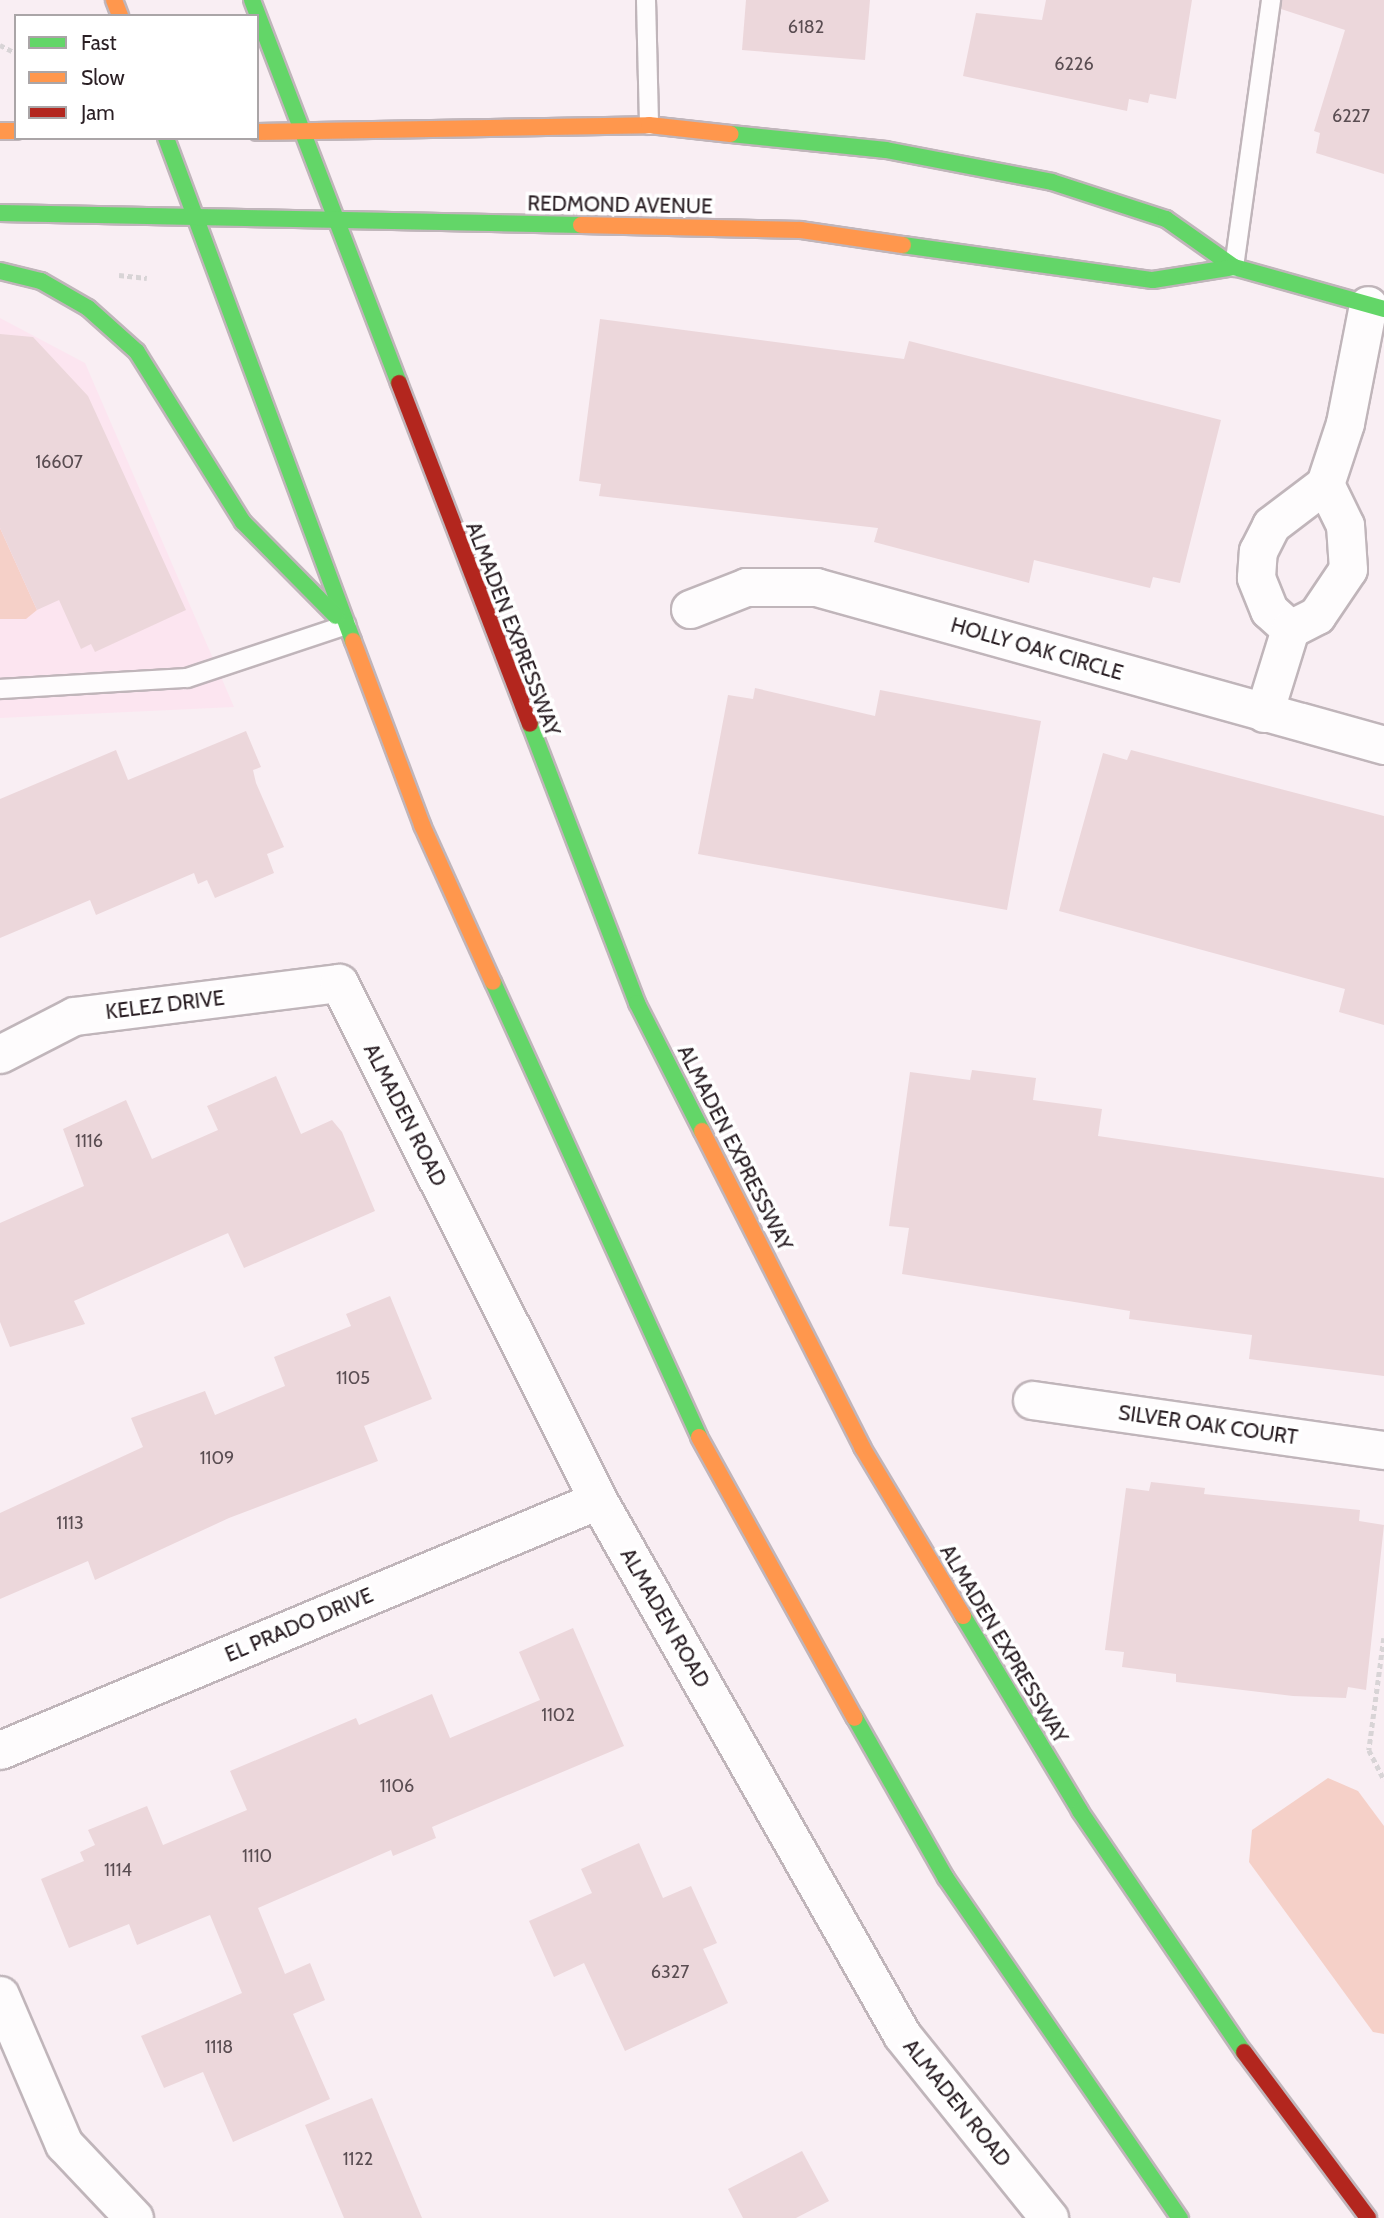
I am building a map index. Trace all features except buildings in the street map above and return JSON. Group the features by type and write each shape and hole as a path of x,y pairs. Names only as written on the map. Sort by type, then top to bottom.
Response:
{"main road":[{"name":"ALMADEN EXPRESSWAY","path":"259,17 305,131 637,1003 862,1447 1080,1811 1283,2110 1368,2218"},
{"name":"REDMOND AVENUE","path":"259,132 649,125 780,135 1052,182 1166,219 1234,267 1376,307"},
{"path":"167,140 422,825 713,1470 946,1878 1180,2218"},
{"name":"REDMOND AVENUE","path":"0,213 801,230 1153,280 1234,267"},
{"path":"0,271 40,281 88,308 137,352 243,522 346,625"}],"street":[{"path":"1290,629 1269,610 1256,577 1258,551 1271,525 1325,484 1345,423 1376,307"},
{"path":"1264,713 1290,629 1317,615 1348,569 1345,526 1325,484"},
{"name":"HOLLY OAK CIRCLE","path":"690,609 746,587 816,587 1384,745"},
{"name":"KELEZ DRIVE","path":"0,1054 74,1016 339,983"},
{"name":"ALMADEN ROAD","path":"339,983 598,1500 902,2035 1049,2218"},
{"name":"SILVER OAK COURT","path":"1032,1400 1384,1450"},
{"name":"EL PRADO DRIVE","path":"0,1750 598,1500"},
{"path":"0,1995 64,2144 134,2218"}],"lane":[{"path":"646,0 649,125"},
{"path":"1234,267 1271,0"},
{"path":"0,690 187,678 346,625"}],"path":[{"path":"118,275 147,278"},
{"path":"1384,1638 1369,1750 1384,1780"}],"shaded area":[{"path":"0,318 85,363 234,707 0,718"},
{"path":"0,528 37,610 26,619 0,619"},
{"path":"1328,1778 1358,1791 1384,1826 1384,2034 1373,2032 1249,1862 1252,1830"}],"traffic: fast":[{"path":"252,0 257,14"},
{"path":"259,18 399,383"},
{"path":"731,134 886,150 1052,182 1166,219 1234,267 1384,309"},
{"path":"167,140 353,641"},
{"path":"0,213 581,225"},
{"path":"903,245 1153,280 1234,267"},
{"path":"0,271 41,281 88,308 137,352 243,522 336,616"},
{"path":"530,724 637,1003 702,1131"},
{"path":"493,982 699,1437"},
{"path":"963,1616 1080,1811 1244,2052"},
{"path":"855,1718 946,1878 1180,2218"}],"traffic: slow":[{"path":"114,0 119,14"},
{"path":"259,132 649,125 731,134"},
{"path":"0,131 14,131"},
{"path":"581,225 801,230 903,245"},
{"path":"353,641 422,825 493,982"},
{"path":"702,1131 862,1447 963,1616"},
{"path":"699,1437 855,1718"}],"traffic: jam":[{"path":"399,383 530,724"},
{"path":"1244,2052 1368,2218"}]}
